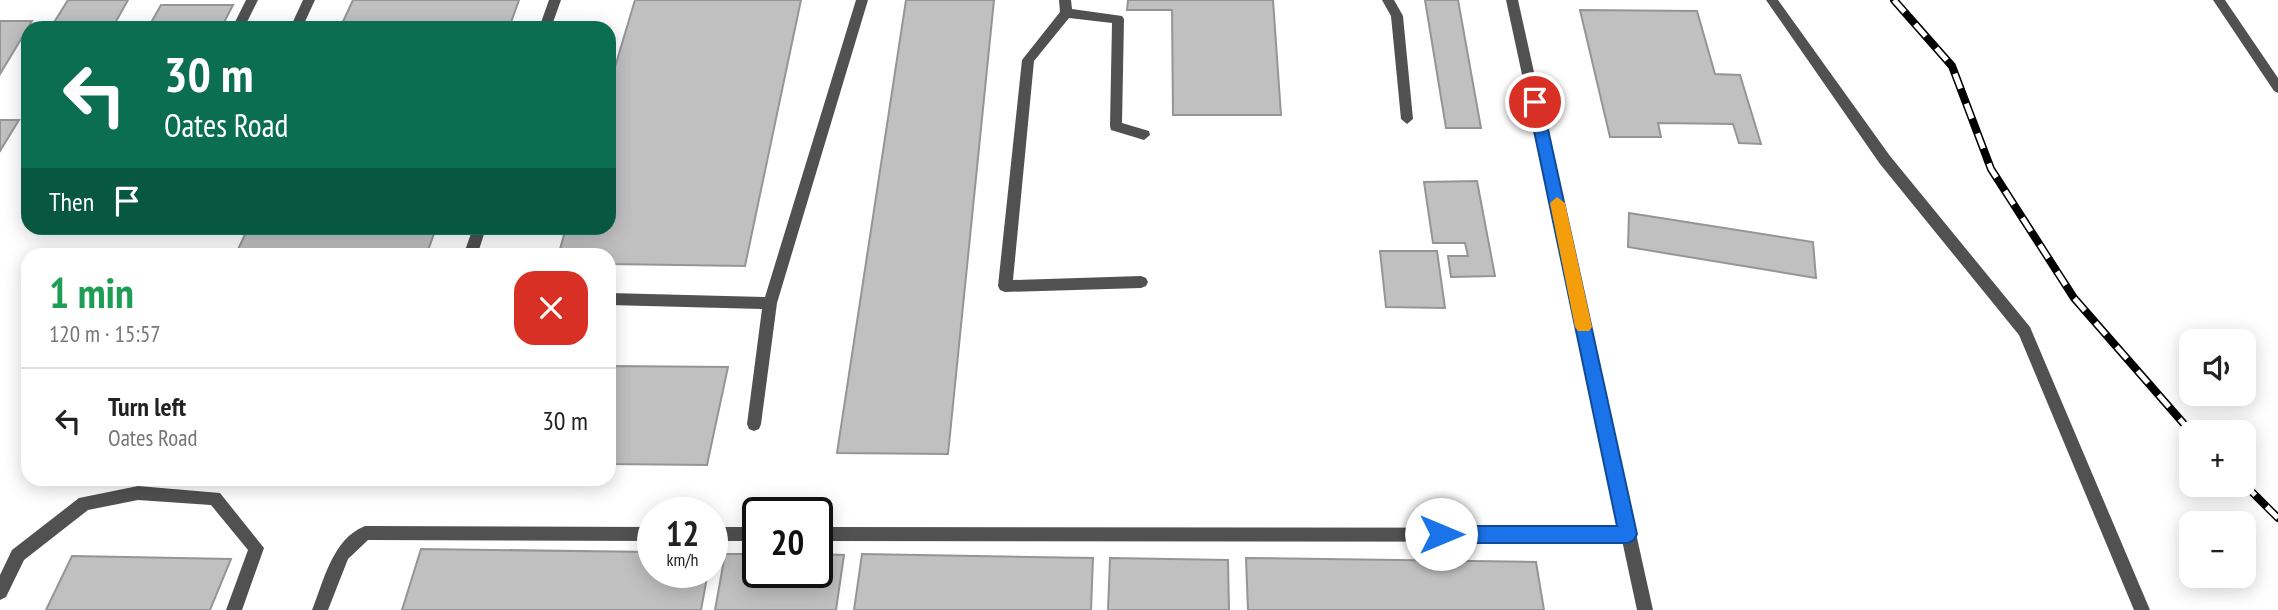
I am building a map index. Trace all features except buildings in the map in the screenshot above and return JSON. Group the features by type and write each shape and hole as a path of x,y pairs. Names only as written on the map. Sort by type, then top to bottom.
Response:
{"street":[{"path":"242,21 252,0"},
{"path":"299,21 309,0"},
{"path":"548,21 555,0"},
{"path":"754,424 770,303 862,0"},
{"path":"1388,0 1397,16 1407,120"},
{"path":"1512,0 1644,610"},
{"path":"1772,0 1885,160 2025,331 2142,610"},
{"path":"2218,0 2278,88"},
{"path":"1141,282 1005,286 1028,60 1065,6 1118,19 1116,126 1144,135"},
{"path":"616,299 770,303"},
{"path":"0,592 18,555 84,503 138,493 215,498 256,548 234,610"},
{"path":"320,610 342,554 366,533 637,534"},
{"path":"833,534 1628,534"}],"railway":[{"path":"1894,0 1952,66 1991,169 2074,298 2181,420"},
{"path":"2256,496 2278,518"}],"slow traffic":[{"path":"1557,203 1583,327"}],"route":[{"path":"1441,534 1628,534 1535,102"}]}
